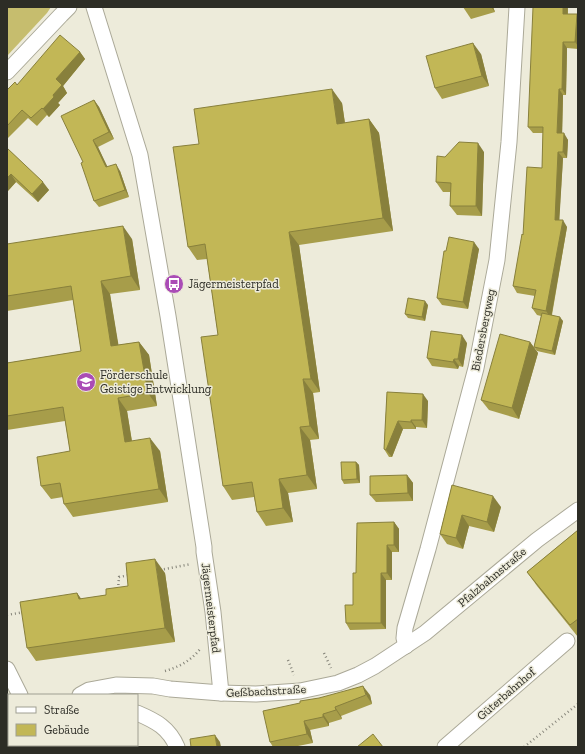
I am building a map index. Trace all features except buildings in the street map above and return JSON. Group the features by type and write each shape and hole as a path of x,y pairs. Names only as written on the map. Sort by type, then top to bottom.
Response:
{"street":[{"path":"7,72 69,7"},
{"name":"Jägermeisterpfad","path":"94,7 140,155 168,316 204,547 213,612 221,693"},
{"name":"Biedersbergweg","path":"406,646 404,638 405,628 428,549 476,368 497,260 509,142 517,7"},
{"name":"Pfalzbahnstraße","path":"406,646 425,633 537,540 578,510"},
{"name":"Güterbahnhof","path":"445,747 567,641"},
{"name":"Geßbachstraße","path":"82,694 89,690 117,690 152,686 221,693 256,694 300,691 338,683 358,675 406,646"},
{"path":"7,669 20,694"},
{"path":"138,713 152,719 164,727 174,739 177,747"}],"path":[{"path":"155,571 205,562"},
{"path":"118,591 118,577 133,575"},
{"path":"7,615 29,612"},
{"path":"164,671 185,663 197,654 201,648"},
{"path":"524,747 578,704"}],"shaded area":[{"path":"7,7 51,7 7,56"}],"place":[{"name":"Jägermeisterpfad","path":"174,284"},
{"name":"Förderschule Geistige Entwicklung","path":"86,382"}]}
